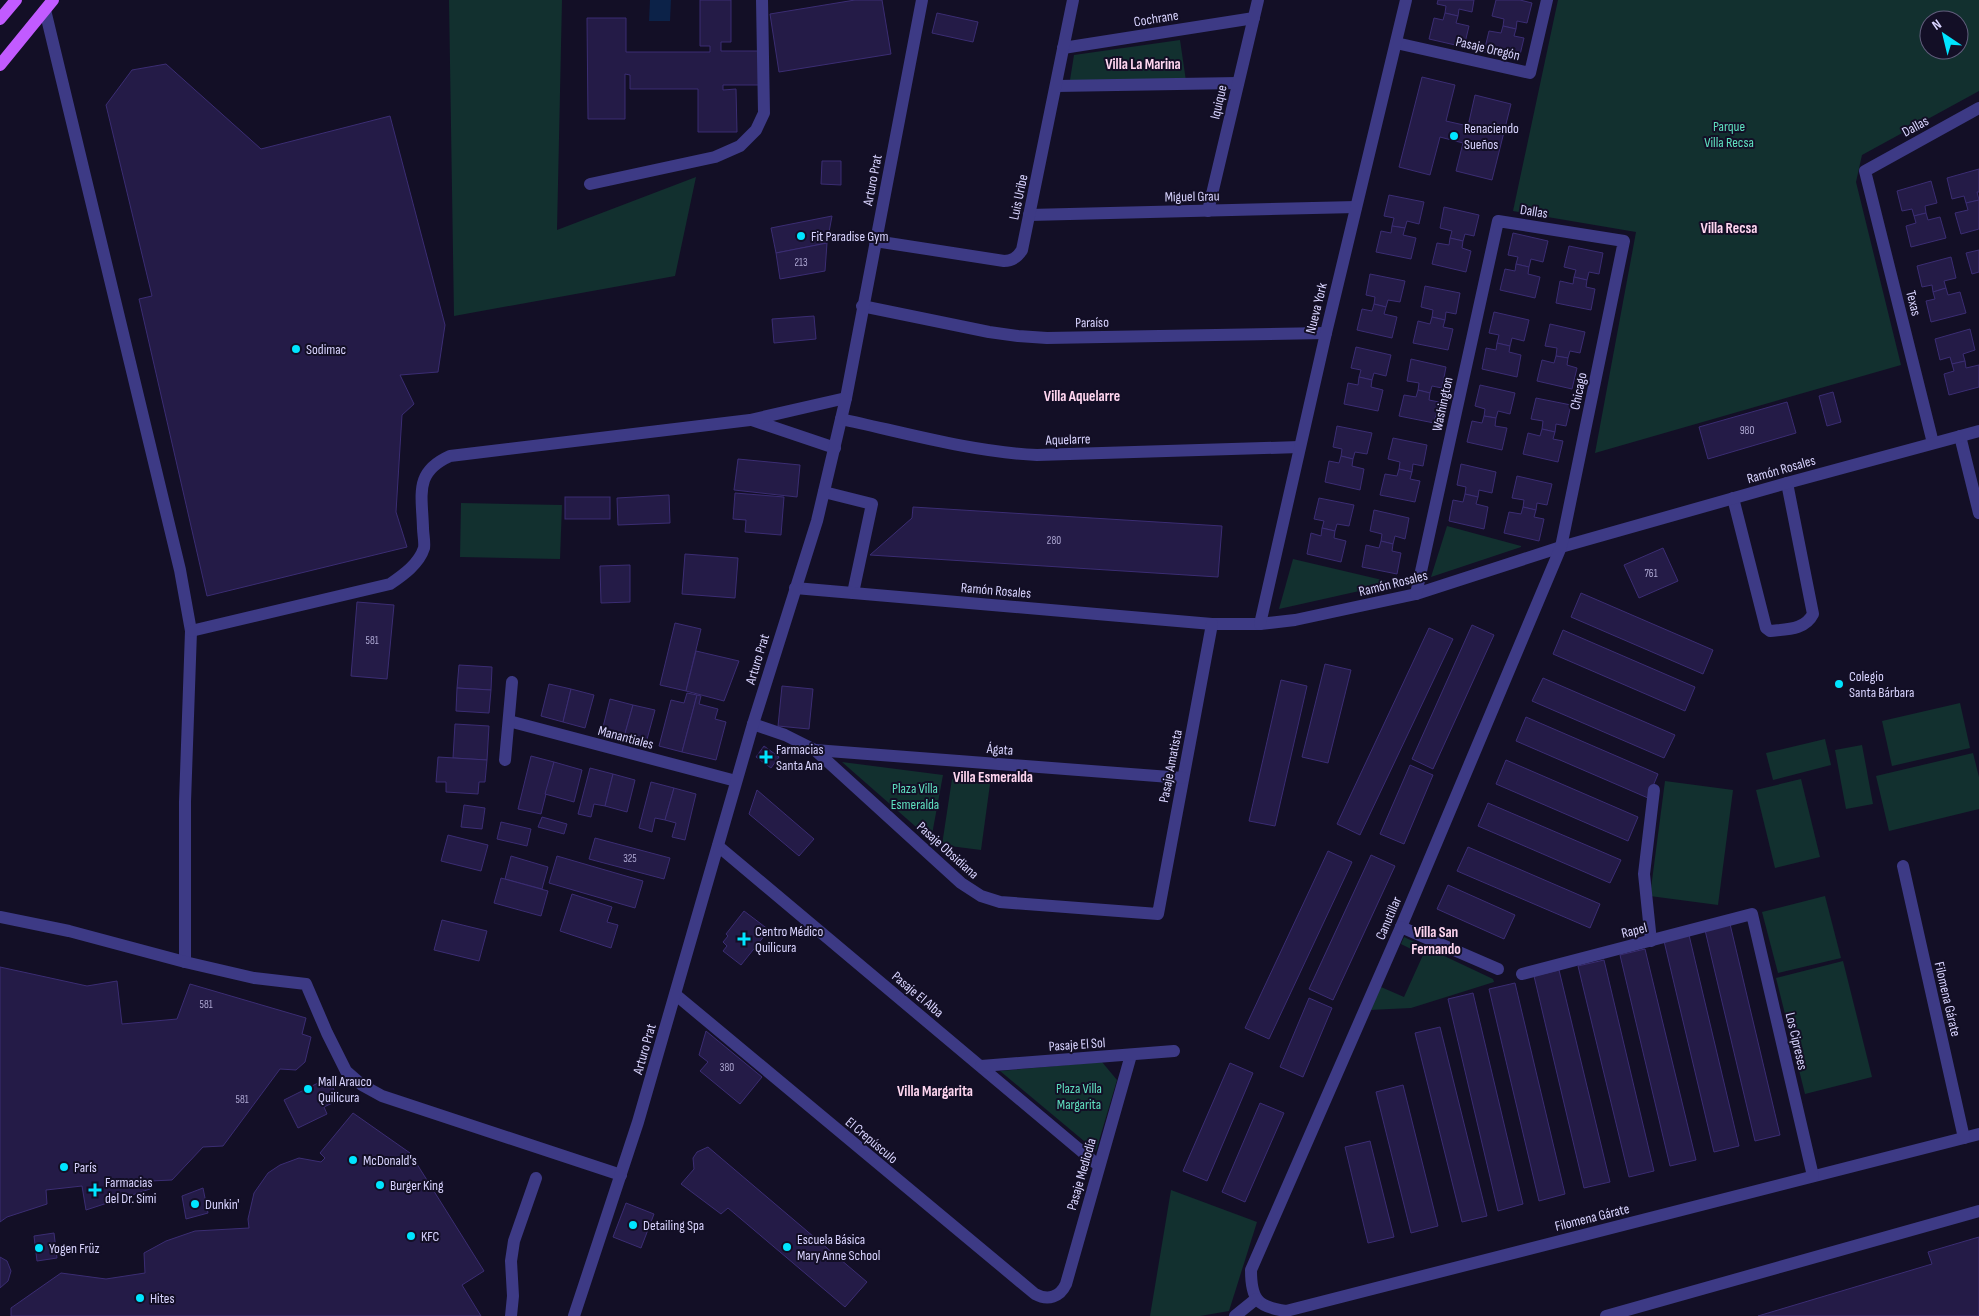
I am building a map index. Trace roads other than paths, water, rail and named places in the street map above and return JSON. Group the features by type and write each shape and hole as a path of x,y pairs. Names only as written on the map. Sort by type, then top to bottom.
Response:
{"main road":[{"path":"0,19 16,0"},
{"path":"0,65 49,5"}],"street":[{"path":"590,184 715,157 740,146 756,130 764,113 762,0"},
{"name":"Arturo Prat","path":"574,1316 638,1122 736,781 817,520 846,398 862,306 922,0"},
{"name":"Luis Uribe","path":"875,241 1009,261 1018,256 1022,250 1073,0"},
{"name":"Iquique","path":"1208,210 1258,0"},
{"name":"Nueva York","path":"1260,624 1326,334 1406,0"},
{"name":"Pasaje Oregón","path":"1396,43 1530,73 1547,0"},
{"path":"49,5 180,570 191,631 185,802 185,962"},
{"name":"Cochrane","path":"1063,48 1254,18"},
{"path":"1056,86 1238,83"},
{"name":"Dallas","path":"1865,171 1979,108"},
{"name":"Texas","path":"1865,171 1933,443"},
{"name":"Miguel Grau","path":"1029,215 1356,207"},
{"name":"Dallas","path":"1498,221 1624,241"},
{"name":"Washington","path":"1416,594 1498,221"},
{"name":"Chicago","path":"1560,547 1624,241"},
{"name":"Paraíso","path":"862,306 1018,336 1047,338 1326,334"},
{"path":"191,631 390,584 405,574 416,562 424,546 421,489 426,473 437,462 450,456 750,420 846,398"},
{"name":"Aquelarre","path":"841,419 1010,454 1036,455 1300,447"},
{"path":"750,420 835,448"},
{"name":"Ramón Rosales","path":"795,588 1212,624 1260,624 1334,613 1416,594 1560,547 1979,431"},
{"path":"1960,436 1979,513"},
{"path":"1733,498 1766,628 1770,631 1802,626 1809,622 1814,614 1787,483"},
{"path":"824,492 872,504 853,593"},
{"name":"Canutillar","path":"1256,1299 1251,1286 1250,1270 1401,927 1560,547"},
{"name":"Pasaje Amatista","path":"1158,914 1212,624"},
{"path":"505,760 512,682"},
{"name":"Manantiales","path":"509,721 736,781"},
{"name":"Pasaje Obsidiana","path":"753,724 785,735 815,750 961,883 981,896 1000,902 1158,914"},
{"name":"Ágata","path":"815,750 1184,778"},
{"path":"1651,941 1644,874 1654,790"},
{"name":"Pasaje El Alba","path":"718,846 1099,1166"},
{"name":"Filomena Gárate","path":"1903,866 1964,1138"},
{"name":"Rapel","path":"1522,974 1752,914"},
{"name":"Los Cipreses","path":"1752,914 1813,1176"},
{"path":"0,916 69,931 254,978 306,984 346,1071 362,1086 382,1096 621,1174"},
{"path":"1401,927 1498,968"},
{"name":"El Crepúsculo","path":"676,995 1035,1294 1047,1298 1054,1297"},
{"name":"Pasaje El Sol","path":"981,1066 1174,1051"},
{"name":"Pasaje Mediodía","path":"1054,1297 1066,1284 1131,1055"},
{"name":"Filomena Gárate","path":"1256,1299 1268,1309 1286,1311 1979,1134"},
{"path":"511,1316 513,1296 510,1261 514,1241 536,1178"},
{"path":"1606,1316 1979,1211"},
{"path":"1235,1316 1256,1299"}],"water":[{"path":"650,0 671,0 670,21 649,21"}],"place":[{"name":"Renaciendo Sueños","path":"1454,136"},
{"name":"Fit Paradise Gym","path":"801,236"},
{"name":"Sodimac","path":"296,349"},
{"name":"Colegio Santa Bárbara","path":"1839,684"},
{"name":"Farmacias Santa Ana","path":"766,757"},
{"name":"Centro Médico Quilicura","path":"744,939"},
{"name":"Mall Arauco Quilicura","path":"308,1089"},
{"name":"McDonald's","path":"353,1160"},
{"name":"París","path":"64,1167"},
{"name":"Burger King","path":"380,1185"},
{"name":"Farmacias del Dr. Simi","path":"95,1190"},
{"name":"Dunkin'","path":"195,1204"},
{"name":"Detailing Spa","path":"633,1225"},
{"name":"KFC","path":"411,1236"},
{"name":"Escuela Básica Mary Anne School","path":"787,1247"},
{"name":"Yogen Früz","path":"39,1248"},
{"name":"Hites","path":"140,1298"}],"district":[{"name":"Villa La Marina","path":"1143,64"},
{"name":"Villa Recsa","path":"1729,228"},
{"name":"Villa Aquelarre","path":"1082,396"},
{"name":"Villa Esmeralda","path":"993,777"},
{"name":"Villa San Fernando","path":"1436,940"},
{"name":"Villa Margarita","path":"935,1091"}],"park label":[{"name":"Parque Villa Recsa","path":"1729,134"},
{"name":"Plaza Villa Esmeralda","path":"915,796"},
{"name":"Plaza Villa Margarita","path":"1079,1096"}]}
